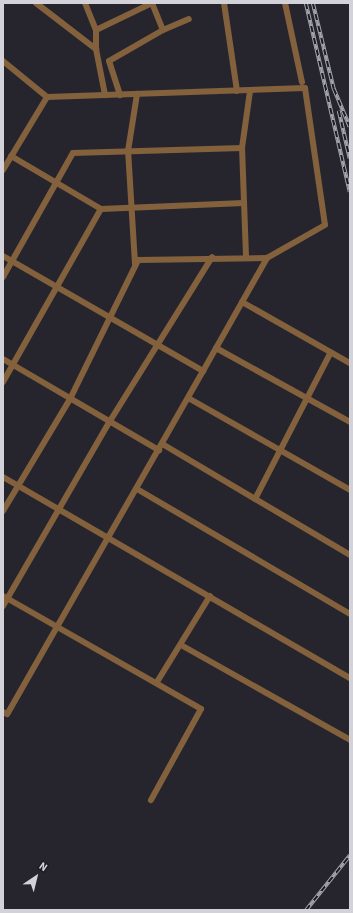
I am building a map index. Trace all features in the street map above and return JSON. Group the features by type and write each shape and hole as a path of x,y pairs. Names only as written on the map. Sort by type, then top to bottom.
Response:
{"street":[{"path":"36,3 96,49"},
{"path":"85,3 96,30 96,49 105,95"},
{"path":"96,30 152,3 163,30"},
{"path":"224,3 237,91"},
{"path":"285,3 302,82"},
{"path":"120,95 109,61 163,30 189,19"},
{"path":"3,62 47,97 305,88 325,225 267,258 203,371 190,399 56,627 7,714 3,712"},
{"path":"246,256 242,148 250,91"},
{"path":"135,265 129,207 128,151 137,94"},
{"path":"3,170 47,97"},
{"path":"3,276 54,183 73,153 242,148"},
{"path":"11,156 54,183 101,209 244,203"},
{"path":"3,382 58,288 101,209"},
{"path":"3,256 203,371"},
{"path":"3,511 70,398 107,316 138,260 246,256 267,258"},
{"path":"3,606 5,597 156,344 212,257"},
{"path":"242,302 350,363"},
{"path":"216,348 350,422"},
{"path":"254,499 282,451 331,352"},
{"path":"3,359 110,421 161,447 254,499 350,555"},
{"path":"190,399 350,490"},
{"path":"3,477 350,678"},
{"path":"137,489 350,614"},
{"path":"157,682 210,596"},
{"path":"5,597 56,627 157,682 201,709 150,800"},
{"path":"181,645 350,740"}],"railway":[{"path":"306,3 350,192"},
{"path":"313,3 334,89 350,127"},
{"path":"339,111 350,159"},
{"path":"306,910 350,855"}]}
